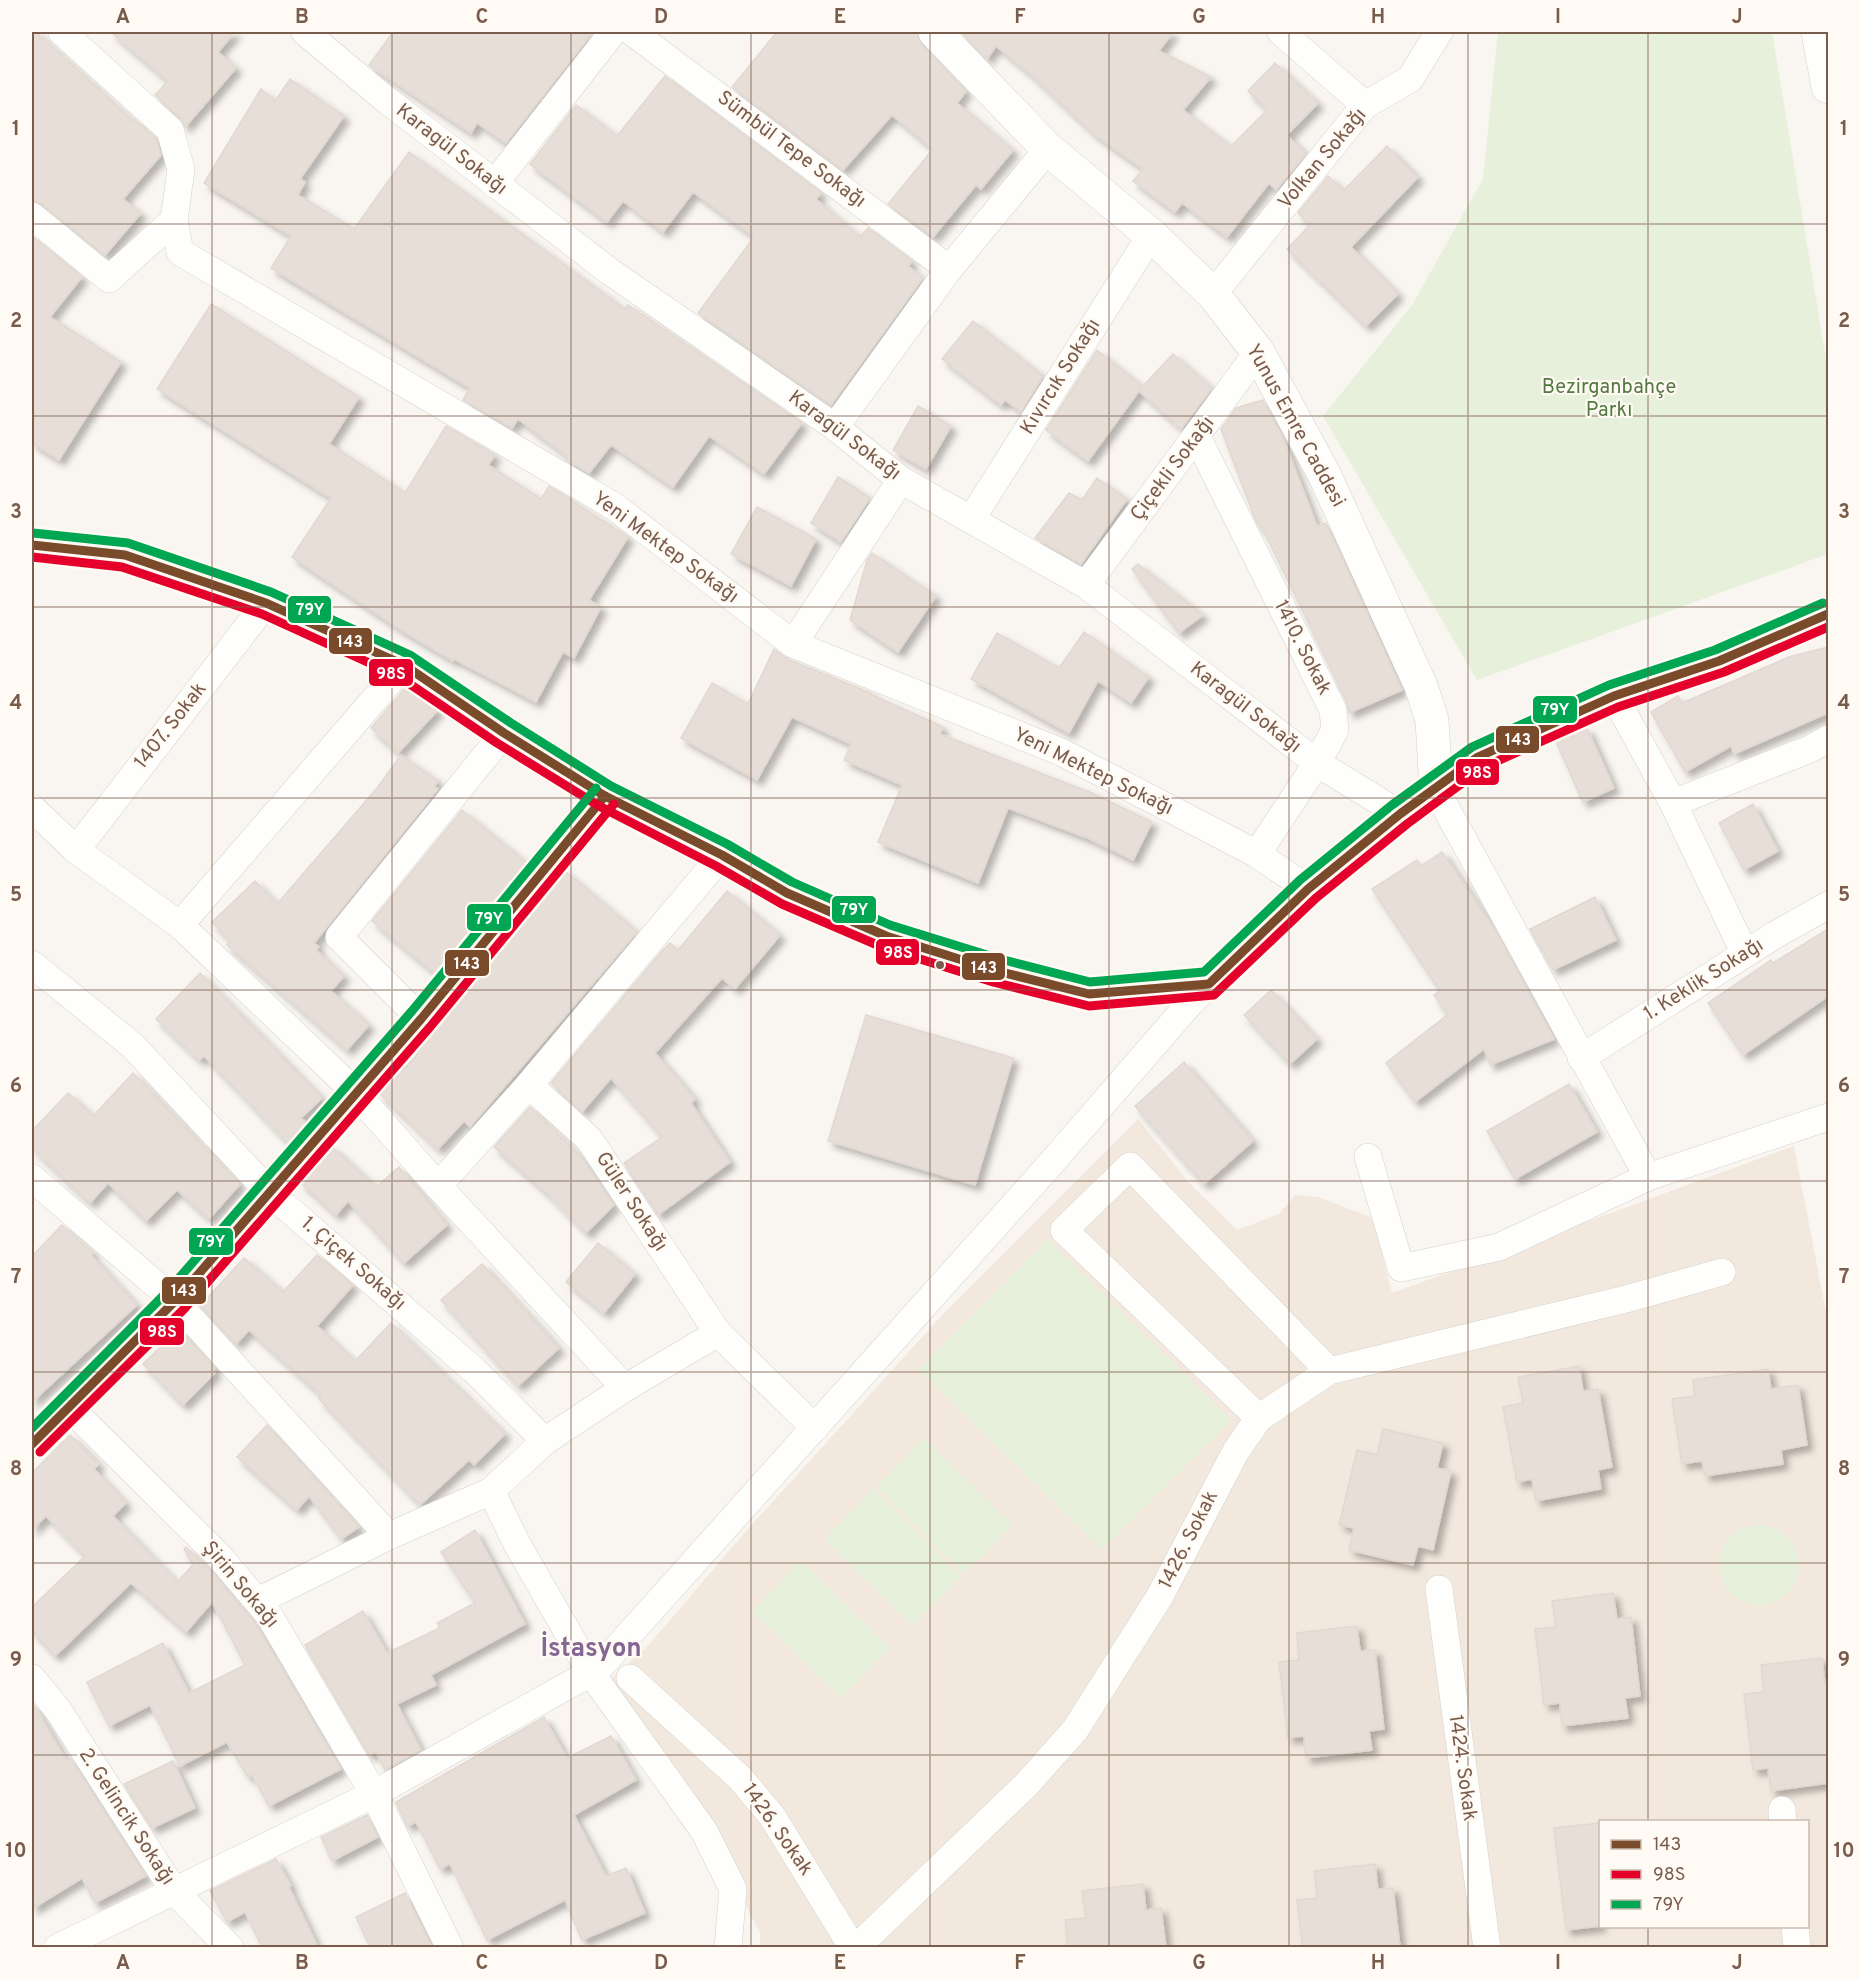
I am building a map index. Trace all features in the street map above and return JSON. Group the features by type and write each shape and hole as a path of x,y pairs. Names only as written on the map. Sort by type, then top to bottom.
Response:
{"street":[{"name":"Yeni Mektep Sokağı","path":"62,32 170,130 181,169 174,220 180,252 615,507 793,644 1061,753 1257,855 1308,890"},
{"name":"Karagül Sokağı","path":"305,32 384,98 609,271 835,426 901,480 972,518 1086,585 1317,763 1400,814"},
{"path":"494,184 613,32"},
{"name":"Sümbül Tepe Sokağı","path":"632,32 949,269"},
{"name":"Yunus Emre Caddesi","path":"935,32 1048,149 1151,235 1213,294 1258,352 1324,474 1420,686 1432,720 1436,790"},
{"path":"1281,32 1365,105"},
{"name":"Volkan Sokağı","path":"1213,294 1365,105 1410,79 1439,32"},
{"path":"1818,32 1828,87"},
{"path":"835,426 949,269 1048,149"},
{"path":"32,216 109,279 174,220"},
{"name":"Kıvırcık Sokağı","path":"972,518 1151,235"},
{"name":"Çiçekli Sokağı","path":"1086,585 1258,352"},
{"name":"1410. Sokak","path":"1197,437 1333,710 1335,729 1317,763 1257,855"},
{"path":"793,644 901,480"},
{"path":"32,545 125,555 266,603 405,665 504,733 605,796 722,855 787,893 876,932 997,971 1089,994 1209,984"},
{"name":"1407. Sokak","path":"76,850 266,603"},
{"path":"57,1947 374,1794 599,1668 1209,984 1308,890 1400,814 1436,790 1478,757 1614,696 1719,661 1828,614"},
{"path":"180,925 405,665"},
{"path":"1614,696 1673,803 1745,954"},
{"path":"421,1019 339,937 504,733"},
{"path":"1673,803 1810,749 1828,739"},
{"path":"1436,790 1648,1177"},
{"path":"37,1429 68,1405 175,1301 421,1019 605,796"},
{"path":"32,808 76,850 180,925 356,1092 438,1186 625,1388"},
{"path":"438,1186 529,1085 722,855"},
{"name":"1. Keklik Sokağı","path":"1581,1058 1745,954 1828,905"},
{"name":"1. Çiçek Sokağı","path":"32,963 134,1046 269,1192 476,1371 544,1441"},
{"name":"Güler Sokağı","path":"529,1085 590,1139 718,1333 814,1428"},
{"path":"1368,1157 1401,1268 1499,1247 1648,1177 1828,1117"},
{"path":"1259,1419 1064,1230 1130,1167 1329,1371"},
{"path":"32,1178 175,1301 388,1536"},
{"name":"1426. Sokak","path":"630,1678 740,1778 772,1816 855,1947 1026,1785 1076,1730 1160,1596 1236,1451 1259,1419 1329,1371 1626,1299 1722,1272"},
{"path":"258,1601 388,1536 491,1491 544,1441 625,1388 718,1333"},
{"name":"Şirin Sokağı","path":"68,1405 219,1556 269,1615 374,1794 450,1947"},
{"path":"491,1491 517,1544 591,1673 704,1831 733,1889 728,1947"},
{"name":"1424. Sokak","path":"1439,1589 1487,1947"},
{"name":"2. Gelincik Sokağı","path":"32,1678 58,1710 174,1891 230,1947"},
{"path":"1795,1928 1797,1947"}],"shaded area":[{"path":"1138,1119 1190,1184 1237,1230 1279,1214 1295,1195 1318,1197 1373,1218 1392,1293 1794,1146 1828,1323 1828,1947 760,1947 760,1933 686,1790 603,1685 646,1648 747,1530 944,1313"}],"green space":[{"name":"Bezirganbahçe Parkı","path":"1498,32 1772,32 1828,371 1828,554 1477,680 1323,416 1412,305 1483,179"},
{"path":"1048,1239 1231,1420 1102,1550 919,1369"},
{"path":"924,1438 1013,1525 964,1575 876,1487"},
{"path":"873,1489 961,1577 912,1626 824,1539"},
{"path":"1759,1525 1774,1528 1787,1537 1796,1550 1799,1565 1796,1580 1787,1593 1774,1602 1759,1605 1744,1602 1731,1593 1722,1580 1719,1565 1722,1550 1731,1537 1744,1528"},
{"path":"801,1561 890,1648 841,1698 752,1611"}],"building":[{"path":"32,32 36,32 133,121 134,119 156,139 161,155 123,199 141,213 105,255 42,204 32,201"},
{"path":"111,32 235,32 218,52 236,68 185,127 181,118 155,95 168,81"},
{"path":"393,32 593,32 506,143 477,123 471,133 369,65"},
{"path":"777,32 917,32 922,45 966,91 957,103 1013,150 981,189 976,185 933,237 888,204 933,149 892,115 843,170 732,87"},
{"path":"961,32 1173,32 1159,51 1211,77 1183,110 1231,146 1267,110 1248,91 1275,63 1318,103 1287,135 1306,154 1276,190 1269,183 1227,237 1182,203 1175,212 1133,181 1143,169 1095,135 1028,72 996,46 987,59"},
{"path":"665,76 821,193 816,199 860,237 868,228 912,261 908,266 923,278 831,405 698,313 754,237 693,192 663,232 623,201 607,222 530,164 576,105 617,136"},
{"path":"290,79 344,116 300,179 305,182 298,195 354,229 409,152 625,309 628,305 802,423 764,474 709,436 673,487 611,445 589,473 565,459 567,456 518,419 512,428 463,400 470,388 271,268 291,236 204,183 261,89 275,101"},
{"path":"1387,146 1418,177 1351,247 1398,294 1366,326 1287,249 1310,225 1298,213 1328,176 1343,191"},
{"path":"32,236 82,277 50,317 121,362 59,460 32,443"},
{"path":"211,304 359,397 329,444 405,493 446,426 495,455 488,465 541,499 549,486 628,537 589,600 601,607 574,658 563,652 536,702 454,659 453,661 398,628 292,557 331,498 157,389"},
{"path":"973,321 1043,376 1021,412 1005,400 1001,405 942,359"},
{"path":"1097,350 1142,386 1140,389 1173,354 1212,388 1181,429 1139,391 1088,461 1046,430"},
{"path":"1263,400 1283,438 1317,526 1326,523 1402,690 1349,713 1347,703 1262,527 1260,528 1255,519 1221,429 1236,408"},
{"path":"918,406 951,426 926,469 893,450"},
{"path":"838,477 870,498 841,542 811,523"},
{"path":"1097,478 1127,499 1081,564 1035,538 1069,493 1082,500"},
{"path":"757,507 816,539 791,586 731,554"},
{"path":"872,553 936,596 898,652 850,620 867,560"},
{"path":"1138,564 1203,615 1179,633 1132,569"},
{"path":"1084,632 1149,677 1131,703 1098,681 1069,733 971,679 997,633 1059,668"},
{"path":"1828,647 1828,713 1734,754 1731,746 1685,772 1651,712 1678,696 1682,703 1789,657"},
{"path":"774,649 787,659 871,693 943,727 940,734 1092,793 1152,822 1133,860 1090,839 1008,808 978,883 878,842 902,785 844,760 851,744 792,717 757,780 681,738 712,683 748,704"},
{"path":"407,686 438,710 398,753 371,728"},
{"path":"1587,728 1614,788 1583,802 1556,742"},
{"path":"401,755 438,781 434,786 438,789 314,943 319,947 316,950 344,976 331,991 369,1025 347,1050 227,945 230,941 212,922 255,881 277,904 377,788"},
{"path":"1753,804 1778,851 1744,870 1719,823"},
{"path":"462,810 528,864 437,975 372,921"},
{"path":"1442,852 1497,933 1554,1039 1490,1065 1484,1049 1415,1102 1386,1063 1447,1015 1434,995 1440,991 1372,889 1417,860 1421,866"},
{"path":"564,870 637,932 470,1127 464,1121 438,1149 380,1094 417,1055 413,1052"},
{"path":"727,891 780,935 735,989 722,978 655,1053 695,1099 691,1103 730,1162 658,1215 624,1163 662,1137 611,1078 582,1112 551,1083 661,952 670,943 678,950"},
{"path":"1595,897 1616,940 1553,970 1530,929"},
{"path":"1828,929 1828,996 1743,1055 1708,1003 1771,960 1773,963"},
{"path":"200,973 322,1098 301,1118 308,1124 290,1145 204,1056 199,1060 156,1019"},
{"path":"1271,990 1317,1039 1290,1064 1244,1015"},
{"path":"866,1015 1013,1058 975,1185 828,1141"},
{"path":"1184,1062 1253,1141 1204,1184 1135,1106"},
{"path":"133,1073 240,1184 209,1219 177,1190 146,1221 108,1183 90,1203 32,1148 32,1131 68,1093 93,1116"},
{"path":"1569,1084 1597,1132 1515,1179 1487,1131"},
{"path":"530,1107 583,1159 614,1205 586,1233 548,1194 494,1147"},
{"path":"331,1146 376,1187 399,1167 447,1225 404,1263 348,1201 336,1215 300,1182"},
{"path":"62,1225 93,1253 91,1255 137,1305 32,1402 32,1256"},
{"path":"598,1243 635,1274 604,1313 566,1282"},
{"path":"317,1255 353,1285 317,1326 355,1361 391,1323 505,1434 474,1465 469,1460 420,1505 319,1399 322,1396 249,1330 236,1344 200,1306 244,1258 283,1292"},
{"path":"482,1264 559,1348 518,1386 441,1300"},
{"path":"179,1329 215,1368 213,1370 215,1373 183,1405 143,1364"},
{"path":"1579,1366 1583,1391 1598,1389 1612,1467 1598,1470 1601,1489 1536,1501 1532,1479 1517,1482 1503,1407 1523,1403 1518,1377"},
{"path":"1768,1369 1771,1389 1798,1385 1807,1445 1781,1450 1783,1464 1705,1476 1702,1461 1682,1464 1672,1399 1695,1396 1693,1380"},
{"path":"267,1425 359,1527 341,1539 309,1496 297,1510 237,1457"},
{"path":"1383,1429 1443,1443 1437,1468 1451,1471 1433,1550 1418,1546 1413,1565 1349,1550 1354,1528 1339,1525 1357,1450 1377,1455"},
{"path":"70,1435 99,1464 94,1469 126,1503 113,1516 177,1582 193,1565 184,1549 186,1547 207,1567 256,1624 341,1769 269,1806 252,1775 248,1777 227,1742 180,1766 150,1705 109,1726 87,1682 163,1643 189,1693 245,1665 212,1602 186,1632 131,1583 55,1656 32,1631 32,1607 85,1556 46,1516 32,1530 32,1473"},
{"path":"475,1530 525,1624 431,1675 436,1685 397,1704 421,1750 385,1770 376,1752 369,1755 305,1645 363,1611 387,1653 440,1628 437,1623 475,1603 441,1552"},
{"path":"1613,1593 1617,1619 1631,1617 1640,1696 1625,1698 1628,1718 1562,1726 1560,1703 1544,1705 1535,1629 1556,1627 1552,1601"},
{"path":"1357,1626 1360,1651 1375,1650 1384,1729 1369,1731 1372,1750 1306,1758 1304,1736 1288,1738 1279,1662 1299,1660 1297,1633"},
{"path":"1822,1658 1825,1684 1828,1683 1828,1783 1771,1791 1768,1768 1753,1770 1744,1694 1764,1692 1761,1665"},
{"path":"32,1702 66,1760 70,1758 146,1876 95,1903 82,1878 32,1909"},
{"path":"544,1717 567,1758 611,1736 636,1780 574,1815 606,1876 626,1868 645,1913 582,1940 565,1900 487,1940 450,1864 440,1869 416,1822 407,1826 396,1802"},
{"path":"173,1761 195,1808 152,1828 124,1784"},
{"path":"367,1815 378,1837 332,1861 321,1837"},
{"path":"1599,1823 1599,1926 1566,1930 1554,1828"},
{"path":"276,1859 291,1886 289,1887 318,1947 262,1947 245,1912 227,1922 210,1891"},
{"path":"1375,1864 1378,1889 1393,1888 1400,1947 1303,1947 1297,1900 1317,1898 1314,1871"},
{"path":"1143,1884 1146,1910 1161,1908 1166,1947 1068,1947 1065,1920 1086,1918 1082,1891"},
{"path":"405,1893 432,1947 370,1947 356,1917"}],"transit line":[{"name":"79Y","path":"33,533 128,543 271,592 410,655 511,723 611,786 727,844 792,882 890,925 1000,959 1090,982 1204,972 1300,880 1392,805 1472,747 1609,685 1715,650 1823,603"},
{"name":"143","path":"32,545 125,555 266,603 404,665 504,733 605,796 722,855 787,893 886,936 997,971 1089,994 1209,984 1308,889 1400,814 1478,757 1614,696 1719,661 1828,614"},
{"name":"98S","path":"32,557 122,567 262,614 398,676 497,743 599,806 716,866 782,904 882,947 993,982 1089,1006 1214,995 1316,898 1407,824 1484,767 1618,707 1724,672 1828,627"},
{"name":"79Y","path":"32,1428 166,1293 412,1011 596,788"},
{"name":"143","path":"32,1444 175,1301 421,1019 605,796"},
{"name":"98S","path":"40,1452 184,1309 430,1027 614,804"}],"district":[{"name":"İstasyon","path":"591,1649"}]}
